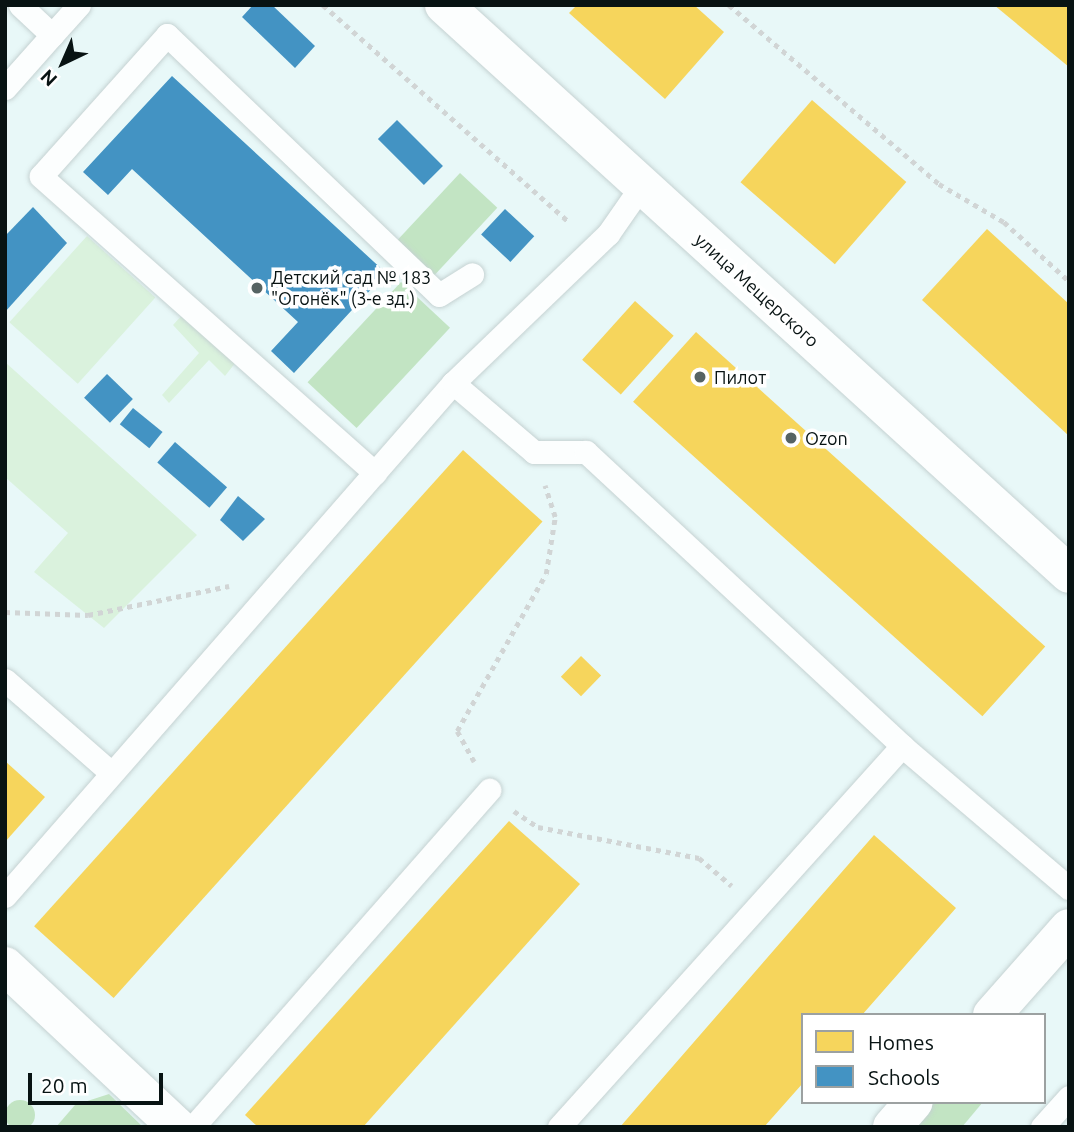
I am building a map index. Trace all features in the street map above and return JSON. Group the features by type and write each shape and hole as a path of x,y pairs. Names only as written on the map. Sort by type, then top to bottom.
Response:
{"street":[{"name":"улица Мещерского","path":"444,5 1069,574"},
{"path":"994,1013 1069,928"},
{"path":"5,966 177,1127"},
{"path":"892,1127 912,1104"}],"lane":[{"path":"20,5 52,35"},
{"path":"5,88 79,5"},
{"path":"375,473 41,176 167,35 439,295 472,274"},
{"path":"5,896 110,772 453,383 596,246 642,185"},
{"path":"453,383 534,452 586,452 902,746 1069,888"},
{"path":"5,680 110,772"},
{"path":"559,1127 902,746"},
{"path":"194,1127 489,790"},
{"path":"1042,1127 1069,1097"}],"path":[{"path":"323,5 596,246"},
{"path":"729,5 939,184 1004,222 1069,281"},
{"path":"534,452 555,517 546,574 457,731 489,790 538,827 699,858 757,907"},
{"path":"5,612 88,615 284,574"}],"green space":[{"path":"460,173 497,208 433,277 396,242"},
{"path":"87,236 155,298 78,384 9,322"},
{"path":"401,282 450,328 357,428 308,382"},
{"path":"185,312 236,362 225,376 209,360 169,403 162,395 199,353 173,325"},
{"path":"5,362 197,535 104,628 34,572 68,533 5,477"},
{"path":"109,1094 143,1127 56,1127 75,1105"},
{"path":"20,1100 31,1104 35,1115 31,1126 20,1130 9,1126 5,1115 9,1104"},
{"path":"903,1104 981,1104 962,1127 878,1127"}],"building: Homes":[{"path":"577,5 694,5 724,32 665,99 569,13"},
{"path":"994,5 1069,5 1069,67"},
{"path":"812,100 906,182 835,264 740,182"},
{"path":"987,229 1069,304 1069,436 922,300"},
{"path":"635,301 674,336 621,395 582,360"},
{"path":"696,332 1045,646 982,716 633,402"},
{"path":"463,450 543,522 114,998 34,926"},
{"path":"581,656 601,675 581,696 561,677"},
{"path":"5,761 45,797 5,842"},
{"path":"509,821 580,884 363,1127 258,1127 245,1115"},
{"path":"874,835 956,908 864,1013 801,1013 801,1085 764,1127 620,1127"}],"building: Schools":[{"path":"253,5 272,5 315,46 295,68 242,17"},
{"path":"172,76 386,273 294,373 271,351 298,322 132,169 108,195 83,172"},
{"path":"397,120 443,166 424,185 378,139"},
{"path":"33,207 67,243 5,312 5,236"},
{"path":"505,209 534,236 510,262 481,235"},
{"path":"107,374 133,399 110,423 84,398"},
{"path":"133,408 163,432 149,448 120,424"},
{"path":"175,442 227,487 209,508 157,462"},
{"path":"238,496 265,519 243,541 220,520"}],"place":[{"name":"Детский сад № 183 \"Огонёк\" (3-е зд.)","path":"257,288"},
{"name":"Пилот","path":"700,377"},
{"name":"Ozon","path":"791,438"}]}
